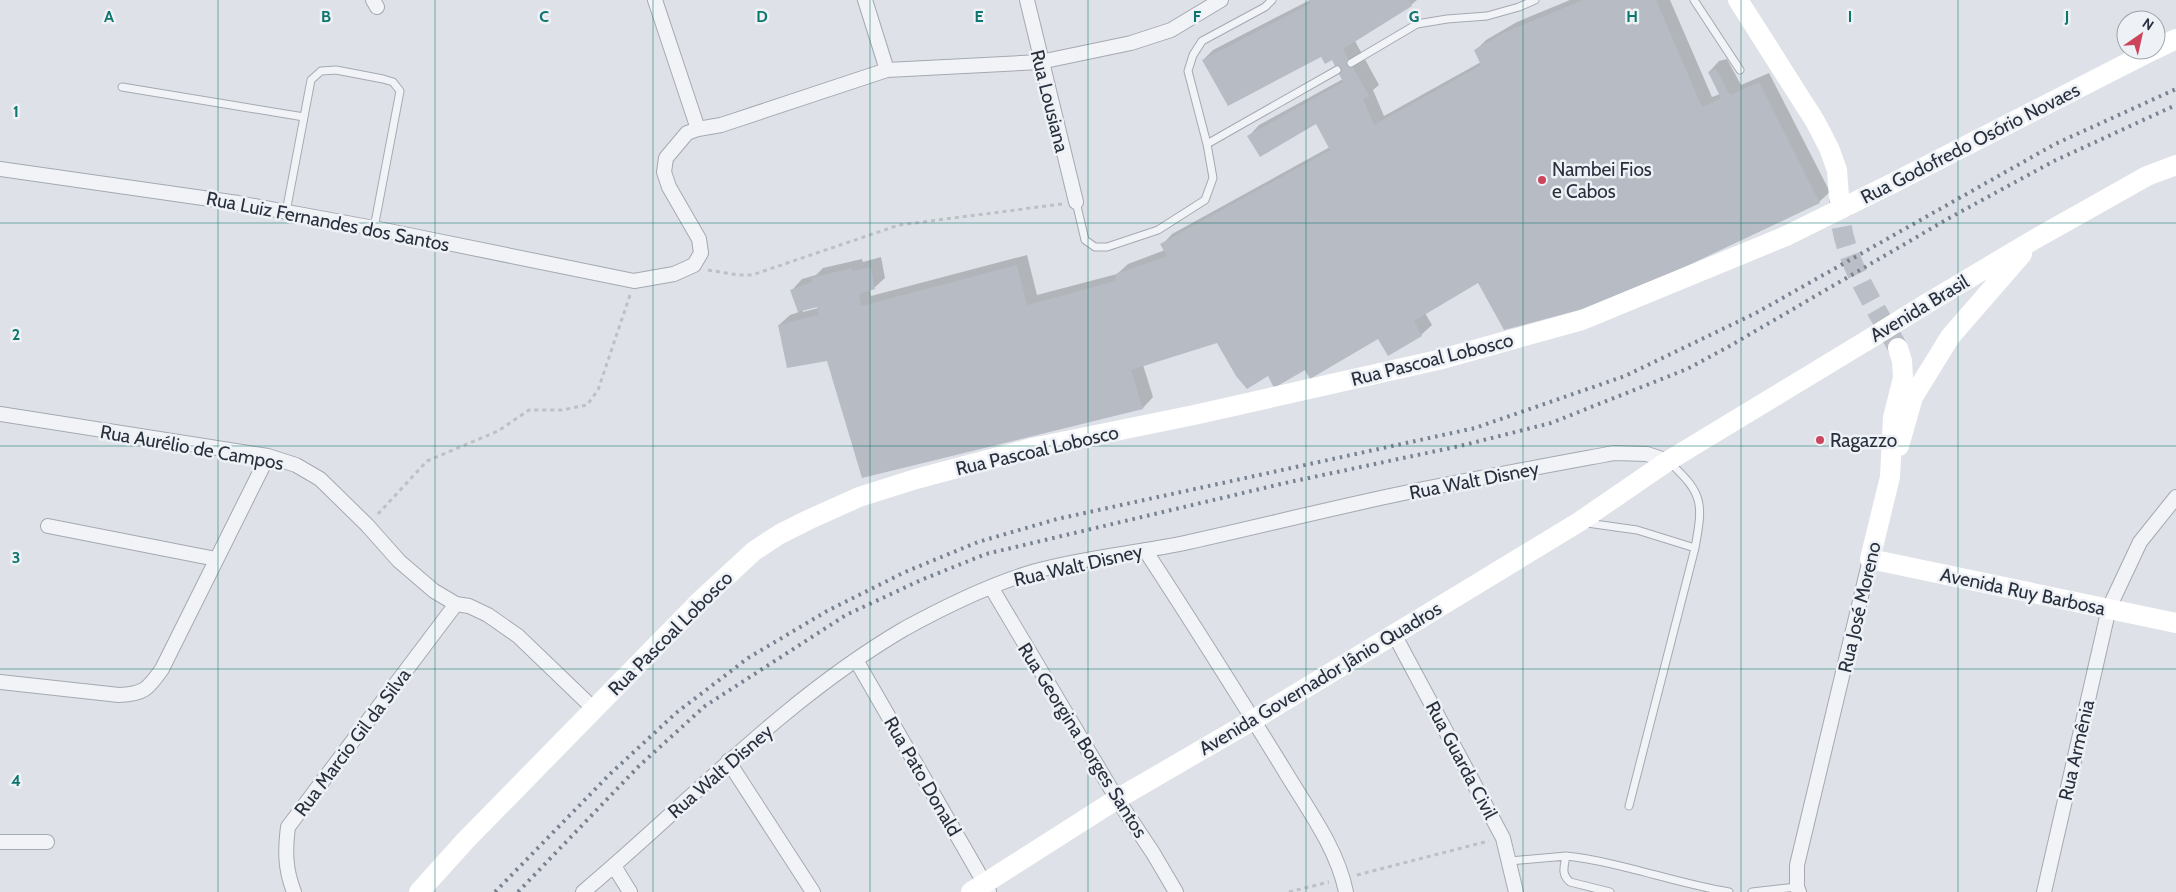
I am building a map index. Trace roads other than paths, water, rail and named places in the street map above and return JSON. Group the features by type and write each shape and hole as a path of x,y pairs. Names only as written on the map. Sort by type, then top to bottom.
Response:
{"main road":[{"path":"1738,0 1819,128 1837,170 1839,197"},
{"name":"Rua Godofredo Osório Novaes","path":"1786,236 2133,60"},
{"name":"Avenida Brasil","path":"1668,461 2035,239 2147,176 2176,165"},
{"name":"Rua Pascoal Lobosco","path":"418,892 465,841 701,600 754,551 780,534 859,497 916,479 1032,448 1194,415 1400,369 1573,322 1621,305 1786,236"},
{"path":"1890,477 1913,397 1926,375 1950,337 1975,305 2035,239"},
{"name":"Rua José Moreno","path":"1870,559 1890,477 1893,418 1903,378 1902,361 1898,348"},
{"name":"Avenida Governador Jânio Quadros","path":"982,889 1117,800 1253,720 1579,522 1668,461"},
{"name":"Avenida Ruy Barbosa","path":"1870,559 2176,623"}],"street":[{"path":"655,0 698,129 721,125 887,70 1040,62 1131,43 1171,30 1220,0"},
{"path":"865,0 887,70"},
{"name":"Rua Lousiana","path":"1027,0 1040,62 1076,202"},
{"name":"Rua Luiz Fernandes dos Santos","path":"0,169 238,203 374,228 634,281 674,274 694,266 700,253 699,239 670,187 664,172 666,158 676,145 687,133 698,129"},
{"name":"Rua Aurélio de Campos","path":"0,414 268,456 296,464 320,479 367,525 399,561 434,591 456,604 469,606 488,615 518,636 594,709"},
{"name":"Rua Walt Disney","path":"583,892 728,761 829,677 904,630 961,600 990,588 1038,571 1146,550 1404,493 1614,453 1646,454 1668,461"},
{"path":"0,682 119,695 133,694 149,689 162,670 268,456"},
{"name":"Rua Armênia","path":"2044,892 2109,608 2140,542 2176,497"},
{"path":"48,526 216,559"},
{"path":"1146,550 1327,841 1345,886"},
{"name":"Rua José Moreno","path":"1798,890 1798,865 1870,559"},
{"name":"Rua Georgina Borges Santos","path":"990,588 1117,800 1153,853 1176,892"},
{"name":"Rua Marcio Gil da Silva","path":"294,892 288,875 285,851 288,827 456,604"},
{"name":"Rua Guarda Civil","path":"1394,634 1503,838 1516,892"},
{"name":"Rua Pato Donald","path":"856,660 982,889"},
{"path":"728,761 813,892"},
{"path":"0,842 47,842"},
{"path":"614,866 630,892"}],"lane":[{"path":"1076,202 1085,240 1095,247 1107,248 1158,230 1205,200 1212,178 1207,144 1188,71 1193,55 1202,41 1265,7 1272,0"},
{"path":"1351,63 1417,24 1447,19 1487,16 1519,7 1535,0"},
{"path":"1694,0 1740,70"},
{"path":"286,212 311,80 321,71 336,70 382,78 393,82 400,91 374,228"},
{"path":"1207,144 1337,70"},
{"path":"122,87 304,117"},
{"path":"1629,806 1695,548 1701,515 1698,498 1685,477 1668,461"},
{"path":"1579,522 1637,530 1695,548"},
{"path":"1566,856 1563,870 1565,877 1570,882 1610,892"},
{"path":"1510,861 1566,856 1614,866 1696,889 1729,892"},
{"path":"1752,892 1798,890"}],"tunnel":[{"path":"1839,197 1842,228 1851,259 1865,290 1898,348"}],"railway":[{"path":"495,892 610,774 676,713 748,658 827,611 905,572 978,542 1057,519 1475,428 1625,376 1756,313 2055,144 2176,89"},
{"path":"518,892 639,766 705,706 846,615 921,580 986,554 1285,483 1460,446 1551,423 1687,369 1951,217 2054,161 2176,105"}],"place":[{"name":"Nambei Fios e Cabos","path":"1542,180"},
{"name":"Ragazzo","path":"1820,440"}]}
